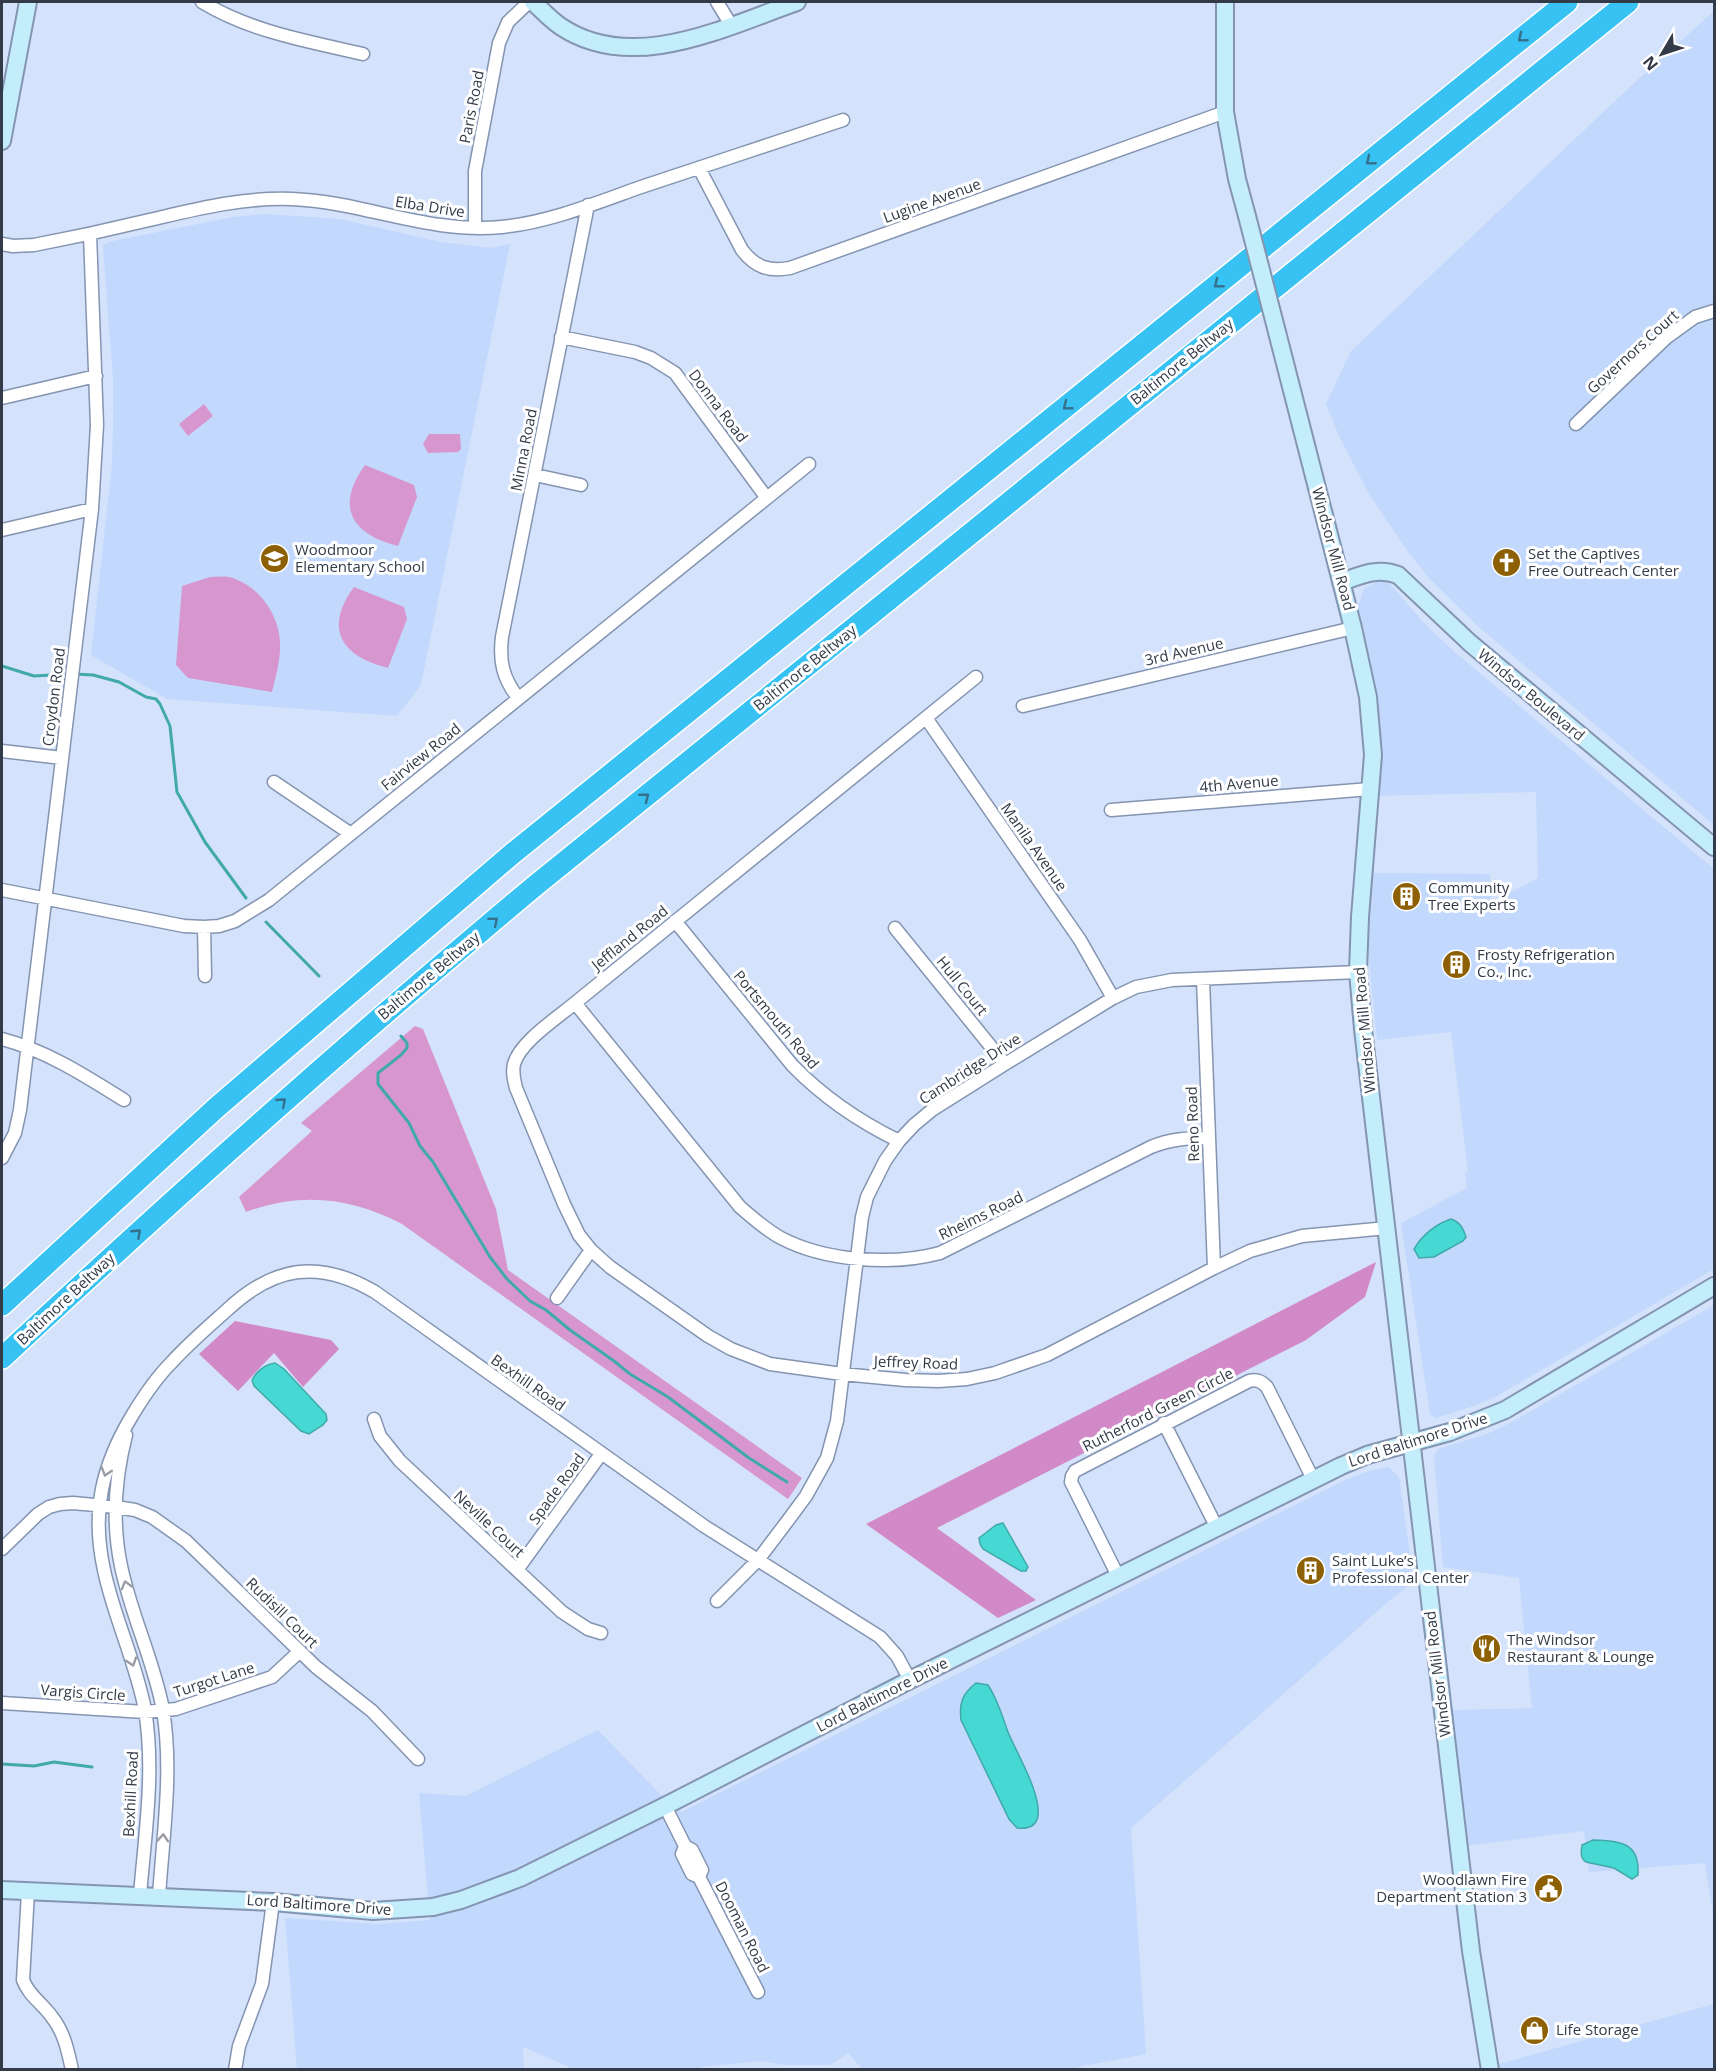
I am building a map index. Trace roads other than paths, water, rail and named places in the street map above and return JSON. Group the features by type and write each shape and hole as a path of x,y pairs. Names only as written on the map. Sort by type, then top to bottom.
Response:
{"highway":[{"path":"2,1305 216,1108 477,884 1567,2"},
{"name":"Baltimore Beltway","path":"2,1358 267,1116 518,900 1628,2"}],"main road":[{"path":"2,141 28,2"},
{"path":"531,2 562,27 581,37 630,48 655,47 679,42 797,2"},
{"name":"Windsor Mill Road","path":"1225,2 1225,112 1235,170 1342,582 1368,697 1373,755 1360,908 1358,972 1363,1029 1471,1950 1490,2070"},
{"name":"Windsor Boulevard","path":"1342,582 1377,571 1389,571 1398,575 1496,666 1714,847"},
{"name":"Lord Baltimore Drive","path":"2,1890 273,1902 373,1911 433,1907 461,1900 520,1878 1313,1479 1367,1455 1461,1428 1505,1410 1714,1286"}],"street":[{"path":"202,2 258,29 363,54"},
{"name":"Paris Road","path":"475,228 475,171 499,43 508,22 531,2"},
{"path":"717,2 731,24"},
{"name":"Lugine Avenue","path":"699,168 748,259 766,269 777,270 801,264 1225,112"},
{"name":"Elba Drive","path":"2,244 34,245 230,202 292,199 345,205 426,224 475,228 521,224 588,205 843,120"},
{"name":"Minna Road","path":"518,698 504,675 500,652 588,205"},
{"name":"Croydon Road","path":"2,1158 15,1133 20,1110 92,509 96,376 90,234"},
{"name":"Governors Court","path":"1576,424 1666,338 1695,318 1714,311"},
{"name":"Donna Road","path":"561,337 635,352 651,358 675,373 766,497"},
{"path":"2,398 96,376"},
{"name":"Fairview Road","path":"2,890 184,926 219,926 235,921 269,900 809,464"},
{"path":"535,475 581,485"},
{"path":"2,530 92,509"},
{"name":"3rd Avenue","path":"1023,706 1353,627"},
{"name":"Jeffland Road","path":"591,1250 579,1234 564,1204 513,1076 514,1065 524,1047 574,1003 976,677"},
{"name":"Manila Avenue","path":"926,718 1080,940 1113,998"},
{"path":"2,751 62,758"},
{"path":"274,782 351,834"},
{"name":"4th Avenue","path":"1111,810 1370,789"},
{"name":"Portsmouth Road","path":"675,921 792,1065 811,1085 850,1115 898,1141"},
{"path":"204,927 205,976"},
{"name":"Hull Court","path":"895,928 1005,1064"},
{"name":"Cambridge Drive","path":"717,1601 758,1560 806,1496 827,1458 837,1421 862,1217 867,1197 880,1169 898,1141 914,1125 932,1110 1005,1064 1113,998 1136,987 1152,983 1203,979 1358,972"},
{"name":"Reno Road","path":"1203,979 1214,1268"},
{"name":"Rheims Road","path":"574,1003 740,1207 780,1238 804,1248 857,1258 902,1260 940,1253 1151,1147 1165,1141 1208,1138"},
{"path":"2,1039 27,1046 66,1064 124,1100"},
{"name":"Jeffrey Road","path":"591,1250 610,1267 708,1336 731,1349 770,1364 842,1374 938,1381 968,1379 995,1373 1047,1355 1250,1251 1302,1236 1387,1228"},
{"path":"557,1298 591,1250"},
{"name":"Bexhill Road","path":"140,1895 149,1780 145,1712 139,1684 104,1570 100,1548 100,1505 104,1477 113,1449 130,1419 171,1362 252,1289 284,1274 304,1271 339,1275 356,1281 375,1292 704,1526 880,1637 893,1650 910,1680"},
{"name":"Rutherford Green Circle","path":"1119,1576 1071,1482 1072,1476 1082,1466 1164,1423 1249,1381 1255,1379 1262,1381 1313,1479"},
{"name":"Bexhill Road","path":"130,1419 122,1451 116,1507 117,1545 121,1567 163,1710 166,1782 159,1896"},
{"name":"Neville Court","path":"374,1419 380,1436 400,1461 562,1612 588,1629 601,1633"},
{"path":"1164,1423 1216,1526"},
{"name":"Spade Road","path":"517,1570 601,1454"},
{"path":"2,1549 49,1507 73,1503 100,1505"},
{"name":"Rudisill Court","path":"100,1505 135,1510 152,1517 177,1534 335,1683 372,1712 418,1759"},
{"name":"Turgot Lane","path":"163,1710 176,1709 272,1677 300,1651"},
{"name":"Vargis Circle","path":"2,1703 145,1712 163,1710"},
{"name":"Dooman Road","path":"665,1806 685,1846 692,1850 702,1870 699,1877 758,1992"},
{"path":"28,1892 23,1980 27,1989 58,2024 72,2070"},
{"path":"236,2070 239,2046 262,1984 273,1902"}],"waterway":[{"path":"2,666 34,676 68,674"},
{"path":"75,674 93,675 119,682 146,697 156,699 160,704 170,726 177,792 205,842 246,898"},
{"path":"266,922 319,976"},
{"path":"401,1036 407,1043 407,1048 378,1073 378,1084 409,1123 420,1146 433,1162 490,1257 507,1279 530,1301 546,1310 630,1374 668,1397 749,1458 787,1482"},
{"path":"2,1764 34,1766 54,1762 92,1767"}],"place":[{"name":"Woodmoor Elementary School","path":"274,559"},
{"name":"Set the Captives Free Outreach Center","path":"1507,563"},
{"name":"Community Tree Experts","path":"1407,897"},
{"name":"Frosty Refrigeration Co., Inc.","path":"1456,964"},
{"name":"Saint Luke’s Professional Center","path":"1311,1570"},
{"name":"The Windsor Restaurant & Lounge","path":"1486,1649"},
{"name":"Woodlawn Fire Department Station 3","path":"1548,1889"},
{"name":"Life Storage","path":"1535,2030"}]}
